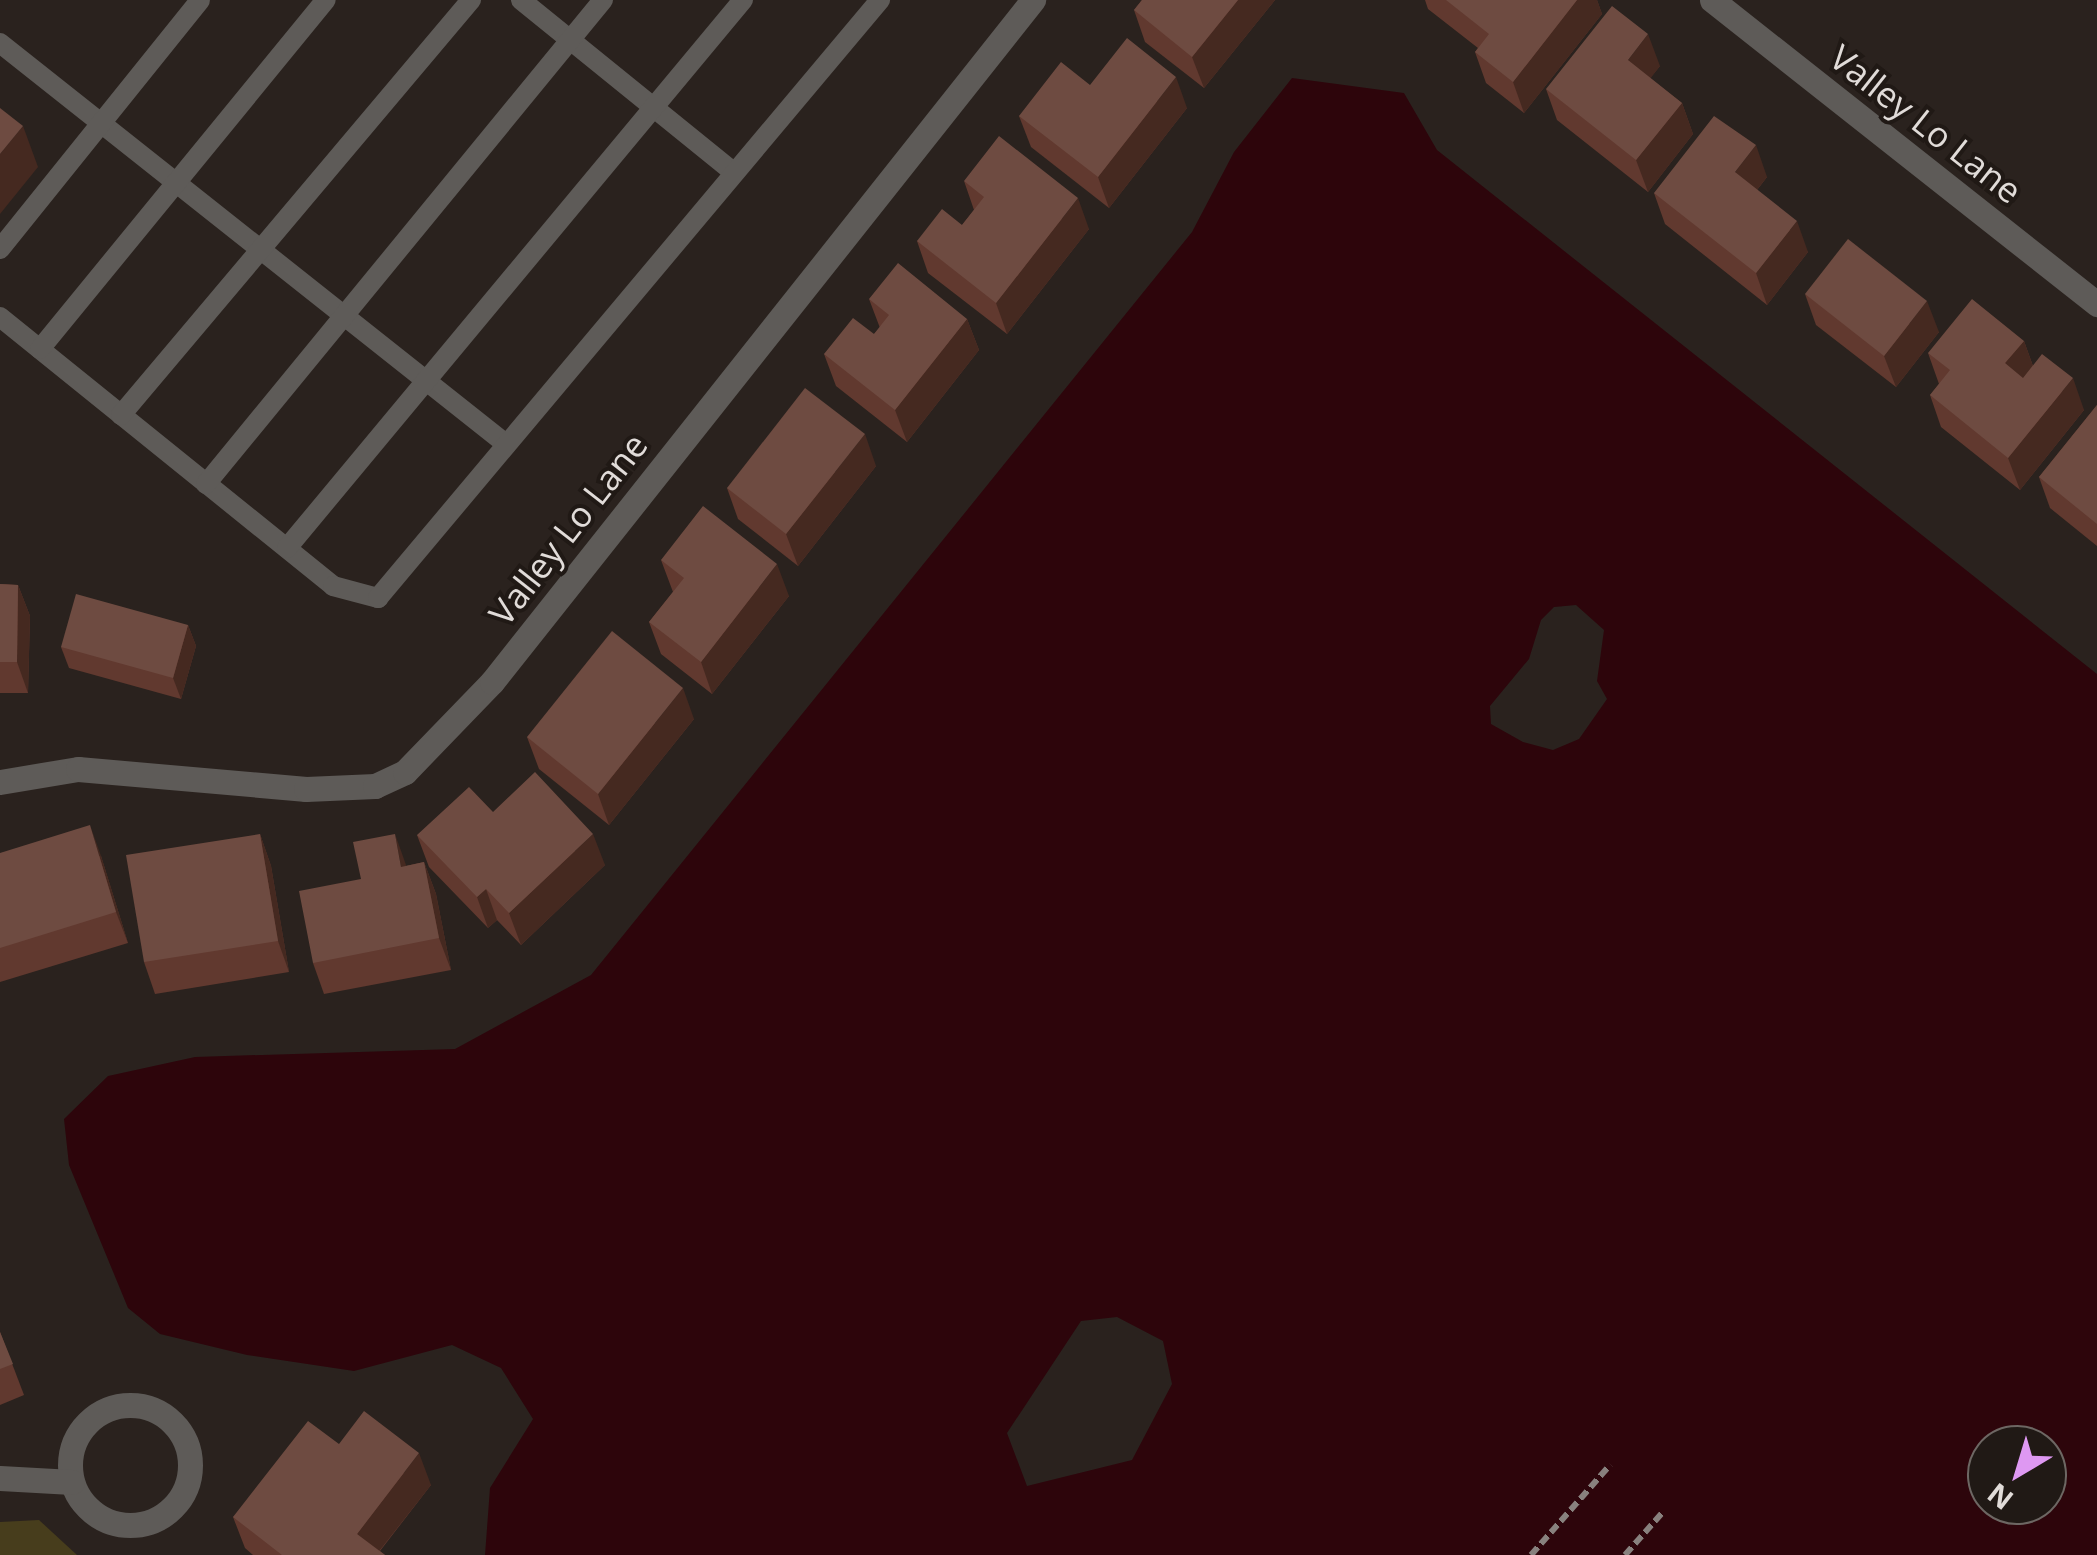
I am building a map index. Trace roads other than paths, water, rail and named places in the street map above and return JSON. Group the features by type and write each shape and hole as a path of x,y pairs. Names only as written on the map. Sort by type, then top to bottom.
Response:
{"street":[{"name":"Valley Lo Lane","path":"0,782 78,769 306,789 375,786 405,772 492,682 1032,0"},
{"name":"Valley Lo Lane","path":"1712,0 2097,304"},
{"path":"0,1478 72,1482 111,1523 149,1524 188,1484 187,1443 160,1413 120,1405 85,1424 72,1482"}],"lane":[{"path":"0,249 200,0"},
{"path":"40,349 326,0"},
{"path":"121,415 471,0"},
{"path":"522,0 732,170"},
{"path":"206,484 603,0"},
{"path":"287,548 743,0"},
{"path":"0,317 333,586 378,598 732,170 880,0"},
{"path":"0,44 506,444"}]}
